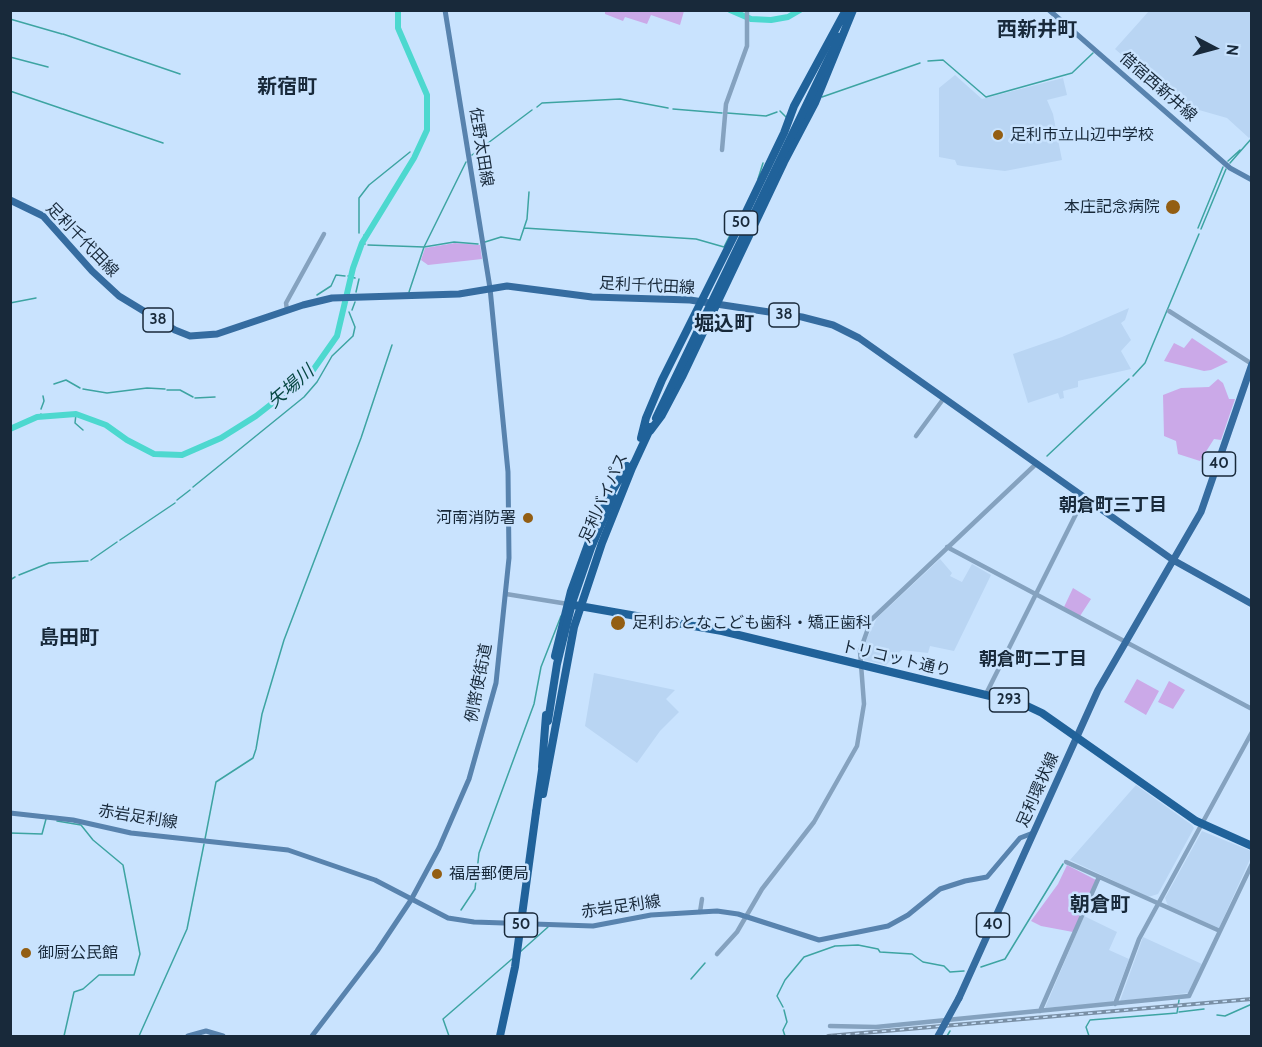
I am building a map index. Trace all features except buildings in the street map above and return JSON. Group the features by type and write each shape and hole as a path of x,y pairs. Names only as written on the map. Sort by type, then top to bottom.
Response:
{"highway":[{"name":"足利バイパス","path":"837,37 846,10"},
{"name":"50","path":"641,438 653,399 784,133 794,106 846,10"},
{"name":"足利バイパス","path":"631,465 641,438 654,417 837,37 853,10"},
{"name":"50","path":"650,430 667,406 815,103 853,10"},
{"name":"足利バイパス","path":"505,1036 521,956 542,767 562,665 577,603 595,550 615,498 650,430 654,417"},
{"name":"50","path":"542,767 551,681 568,604 591,536 607,500 631,465"},
{"name":"50","path":"543,794 566,659 580,608 631,465"},
{"name":"トリコット通り","path":"568,604 580,608 722,631 987,694 1036,709 1201,824 1251,846"},
{"name":"足利バイパス","path":"500,1036 517,956 538,812 543,794 550,722"}],"main road":[{"name":"佐野太田線","path":"445,10 490,288"},
{"name":"借宿西新井線","path":"1049,10 1230,168 1251,180"},
{"name":"足利千代田線","path":"10,200 44,216 104,284 180,333 200,337 318,300 459,294 512,286 592,297 658,297 702,302 802,317 838,326 859,338 1173,560 1251,604"},
{"name":"例幣使街道","path":"312,1036 372,958 411,900 457,809 484,730 496,683 509,558 508,472 490,288"},
{"name":"40","path":"1173,560 1206,499 1251,364"},
{"name":"足利環状線","path":"938,1036 959,998 1098,690 1173,560"},
{"name":"赤岩足利線","path":"10,813 73,820 131,833 288,850 375,880 448,918 492,925 593,926 651,915 723,911 746,916 819,940 880,928 908,915 940,889 990,876 1015,843 1025,834 1033,833"},
{"path":"1015,843 1023,844 1025,850"},
{"path":"188,1036 206,1031 223,1036"}],"street":[{"path":"722,150 726,104 746,55 747,12"},
{"path":"287,310 286,303 324,234"},
{"path":"1169,311 1251,364"},
{"path":"916,436 944,398"},
{"path":"717,954 737,932 762,889 814,822 857,746 864,704 861,664 863,637 875,614 1036,464"},
{"path":"987,694 1084,498"},
{"path":"947,547 1251,709"},
{"path":"506,594 568,604"},
{"path":"1115,1004 1138,939 1251,732"},
{"path":"1066,862 1220,932"},
{"path":"830,1026 876,1027 1115,1004 1191,994 1251,864"},
{"path":"1040,1011 1099,877"},
{"path":"700,912 702,899"}],"shaded area":[{"path":"605,10 684,11 680,25 651,15 647,24 625,17 623,21 605,14"},
{"path":"1149,11 1251,11 1252,135 1249,138 1227,118 1178,104 1115,49"},
{"name":"足利市立山辺中学校","path":"955,75 982,99 1063,78 1067,95 1047,100 1053,114 1062,160 1005,171 957,165 955,160 939,157 939,88"},
{"path":"455,243 480,245 482,259 428,265 421,260 425,248"},
{"path":"1129,308 1125,320 1121,323 1131,340 1121,351 1131,369 1078,381 1078,387 1063,391 1064,398 1060,399 1058,393 1028,403 1013,354 1062,337"},
{"path":"1192,338 1228,362 1204,371 1164,361 1174,343 1184,348"},
{"path":"1218,379 1223,383 1229,399 1235,399 1221,440 1214,439 1200,461 1178,454 1176,441 1164,436 1163,395 1181,388 1209,387"},
{"path":"940,559 952,573 950,576 962,582 972,564 991,575 954,651 930,646 928,653 902,650 886,665 864,660 866,640 877,618"},
{"path":"1073,588 1091,599 1080,616 1064,607"},
{"path":"594,673 675,690 666,699 679,712 660,731 637,763 585,726"},
{"path":"1137,679 1159,691 1146,715 1124,702"},
{"path":"1169,681 1185,690 1173,709 1158,702"},
{"path":"1136,785 1194,828 1158,894 1148,897 1070,860"},
{"path":"1202,831 1251,851 1251,857 1219,928 1168,906 1165,898"},
{"path":"1067,865 1096,880 1073,932 1041,926 1031,921 1058,884"},
{"path":"1084,916 1117,932 1109,950 1129,959 1113,1002 1045,1008"},
{"path":"1143,937 1202,964 1188,993 1120,1001"}],"waterway":[{"name":"矢場川","path":"10,429 37,417 76,414 106,425 127,440 154,454 182,455 221,438 256,416 311,373 337,336 353,268 362,243 414,158 427,130 427,95 398,28 398,10"},
{"name":"矢場川","path":"730,10 751,19 771,20 788,17 800,10"},
{"path":"10,19 62,34"},
{"path":"63,34 180,74"},
{"path":"928,61 943,60 986,97 1072,73 1093,53"},
{"path":"10,57 48,67"},
{"path":"822,97 920,63"},
{"path":"10,91 163,143"},
{"path":"537,107 542,103 620,99 668,108"},
{"path":"673,109 722,113"},
{"path":"472,155 532,110"},
{"path":"780,111 787,118"},
{"path":"727,113 766,116 777,112"},
{"path":"1230,163 1252,138"},
{"path":"1228,161 1240,150"},
{"path":"359,233 359,198 369,185 410,152"},
{"path":"409,292 424,247 466,162"},
{"path":"758,179 763,163"},
{"path":"1198,228 1223,167"},
{"path":"1201,229 1226,169"},
{"path":"485,242 501,237 520,240 527,219 529,192"},
{"path":"524,228 696,239 724,247 733,229"},
{"path":"1133,376 1145,363 1199,234"},
{"path":"368,245 424,247 454,242 478,244"},
{"path":"317,295 331,286 336,275 345,276"},
{"name":"矢場川","path":"348,276 355,278"},
{"path":"356,292 359,279"},
{"path":"10,303 36,298"},
{"path":"352,310 355,302"},
{"path":"193,487 304,397 317,382 332,356 353,336 355,327 349,312"},
{"path":"205,839 216,782 253,758 262,714 284,640 361,438 392,345"},
{"path":"1047,456 1129,379"},
{"path":"54,384 66,380 80,388"},
{"path":"83,389 107,393 147,388 165,389"},
{"path":"167,390 180,390 193,397"},
{"path":"41,409 43,396"},
{"path":"195,398 215,397"},
{"path":"76,414 75,423 83,430"},
{"path":"177,500 190,490"},
{"path":"120,540 175,503"},
{"path":"91,560 117,542"},
{"path":"19,575 49,563 88,561"},
{"path":"10,580 15,577"},
{"path":"461,910 475,889 479,853 534,704 541,667 561,616"},
{"path":"10,833 42,834 46,819"},
{"path":"57,821 81,825 93,840 123,865 140,954 134,975 99,975 83,989 74,992 64,1036"},
{"path":"139,1036 187,929 204,844"},
{"path":"981,967 1005,959 1063,864"},
{"path":"520,952 548,927"},
{"path":"783,1007 777,996 785,980 804,957 835,946 858,945 878,949 880,952 912,954 923,962 944,966 950,972 964,971"},
{"path":"449,1036 443,1019 512,959"},
{"path":"691,979 705,963"},
{"path":"1089,1036 1086,1027 1090,1020 1177,1013 1179,1000"},
{"path":"1217,1015 1225,1016 1252,1004"},
{"path":"1179,1012 1204,1009"},
{"path":"784,1010 787,1022 783,1030 785,1036"},
{"path":"947,1036 950,1031"}],"railway":[{"path":"828,1036 1252,999"}],"place":[{"name":"足利市立山辺中学校","path":"998,135"},
{"name":"本庄記念病院","path":"1173,207"},
{"name":"河南消防署","path":"528,518"},
{"name":"足利おとなこども歯科・矯正歯科","path":"618,623"},
{"name":"福居郵便局","path":"437,874"},
{"name":"御厨公民館","path":"26,953"}],"district":[{"name":"西新井町","path":"1037,30"},
{"name":"新宿町","path":"287,87"},
{"name":"堀込町","path":"724,324"},
{"name":"朝倉町三丁目","path":"1113,506"},
{"name":"島田町","path":"69,638"},
{"name":"朝倉町二丁目","path":"1033,660"},
{"name":"朝倉町","path":"1100,905"}]}
